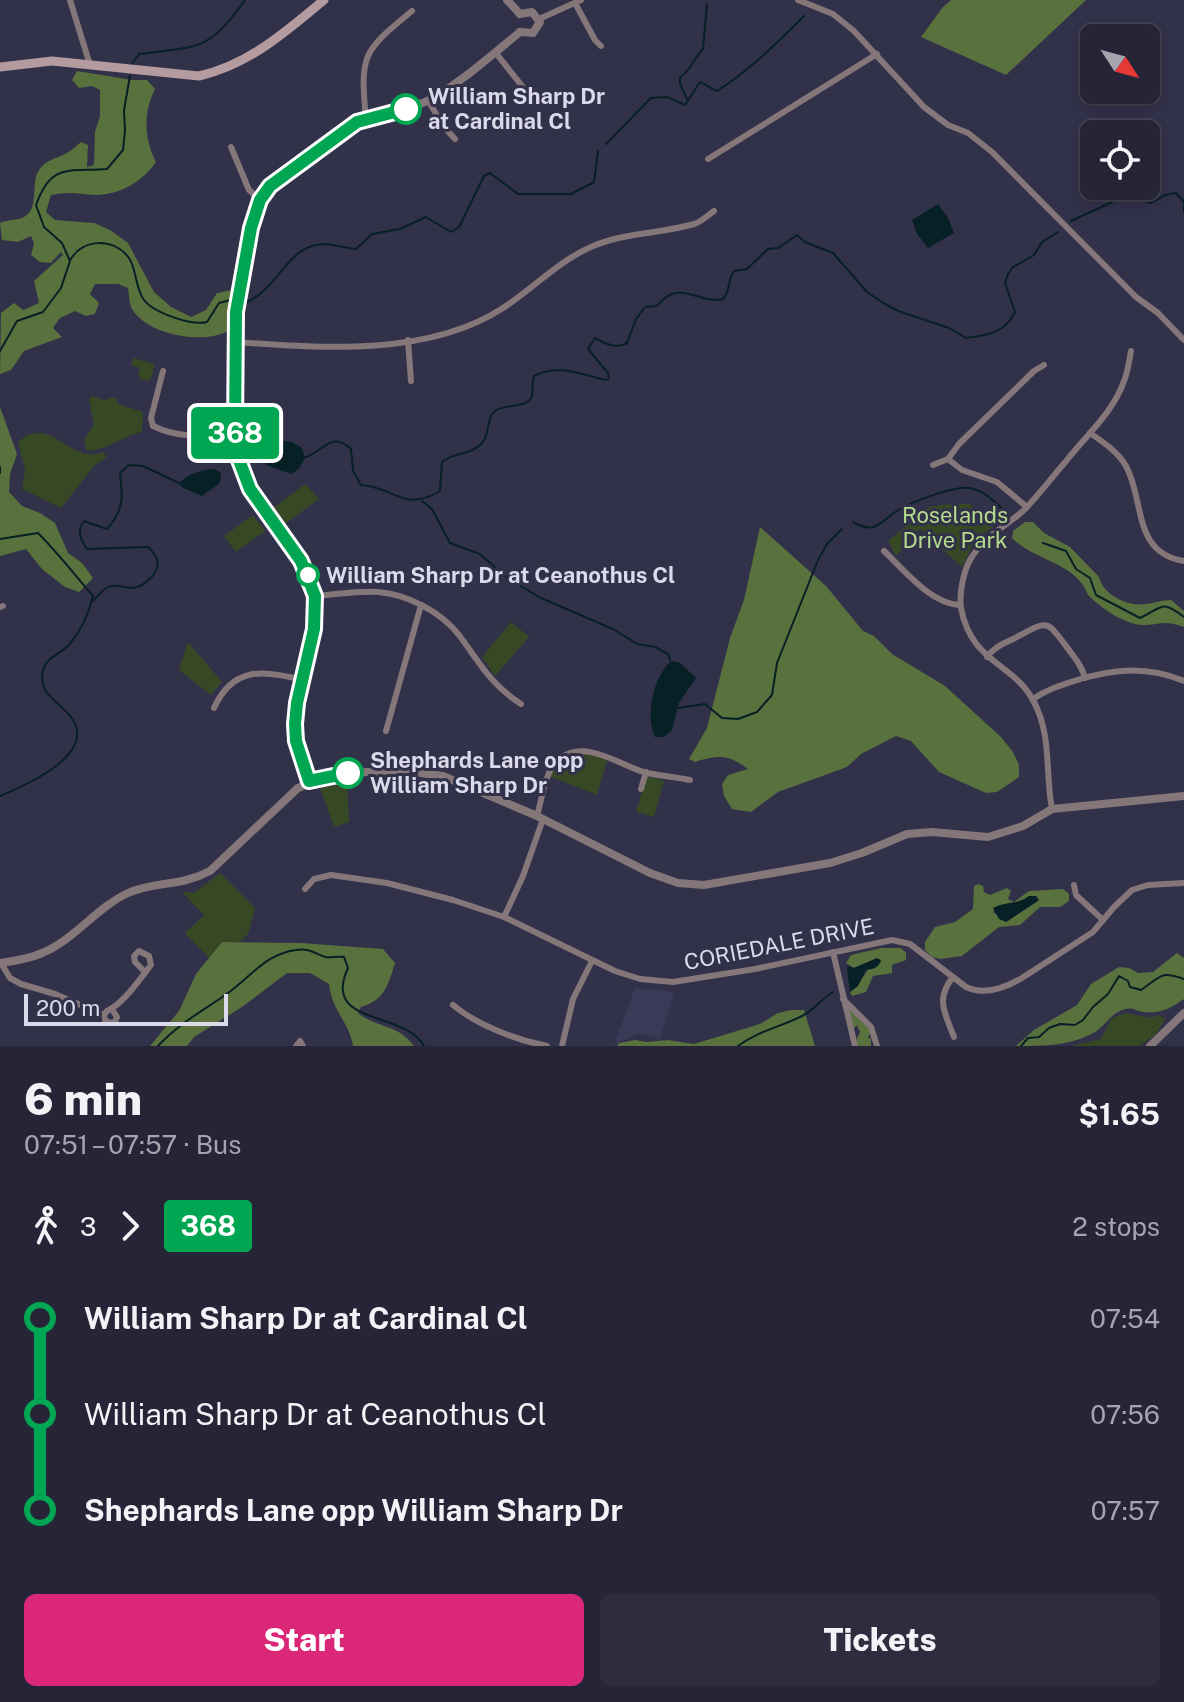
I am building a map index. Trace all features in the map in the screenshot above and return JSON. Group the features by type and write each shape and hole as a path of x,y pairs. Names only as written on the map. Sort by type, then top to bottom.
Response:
{"main road":[{"path":"0,67 52,61 199,76 223,70 259,51 324,0"}],"street":[{"path":"70,0 90,65"},
{"path":"507,0 520,14"},
{"path":"798,0 833,14 866,42 924,107 948,125 978,140 1136,297 1169,323 1184,340"},
{"path":"539,19 578,1 595,40 601,46"},
{"path":"366,120 362,76 368,52 376,41 412,11"},
{"path":"520,14 532,12 539,19"},
{"path":"520,14 516,23 520,32 526,35 538,29 539,19"},
{"path":"309,781 296,741 297,703 314,629 315,596 301,561 250,489 239,460 235,434 236,312 251,228 260,200 284,175 344,129 428,100 520,32"},
{"path":"495,52 530,96 540,99"},
{"path":"708,159 877,54"},
{"path":"428,100 443,126 455,139"},
{"path":"231,147 249,190 260,200"},
{"path":"236,342 335,348 441,334 489,315 582,251 625,235 696,224 714,211"},
{"path":"408,340 411,381"},
{"path":"1052,809 1044,725 1033,699 1016,679 987,657 967,628 960,605 961,589 969,562 987,537 1027,507 1112,405 1124,383 1131,351"},
{"path":"933,465 948,459 959,444 1044,365"},
{"path":"163,371 151,418 153,426 165,432 193,437 235,434"},
{"path":"1090,433 1125,463 1144,531 1154,545 1184,561"},
{"path":"948,459 962,470 997,482 1027,507"},
{"path":"884,551 933,594 948,604 960,605"},
{"path":"315,596 379,592 421,605 457,632 491,681 521,704"},
{"path":"386,731 421,605"},
{"path":"987,657 1001,645 1033,627 1049,626 1055,629 1079,662 1085,678"},
{"path":"1033,699 1043,692 1110,671 1141,669 1184,681"},
{"path":"214,708 228,686 250,674 279,674 302,680"},
{"path":"504,917 523,876 550,771 561,757 581,752 598,753 646,772 690,780"},
{"path":"112,1009 117,1017 115,1022 109,1023 104,1015 10,978 0,963 33,956 56,946 123,895 187,882 210,871 288,796 309,781 352,773 420,772 443,776 540,818 650,873 678,883 704,885 830,863 907,834 932,832 988,837 1006,833 1052,809 1184,796"},
{"path":"641,789 646,772"},
{"name":"CORIEDALE DRIVE","path":"305,889 314,879 331,875 453,900 504,917 592,961 640,979 673,982 901,940 975,991 997,990 1010,985 1093,932 1132,890 1148,885 1184,883"},
{"path":"1074,885 1076,895 1103,920"},
{"path":"833,952 855,1046"},
{"path":"562,1046 573,999 592,961"},
{"path":"104,1015 145,972"},
{"path":"953,977 943,990 942,999 954,1037"},
{"path":"843,999 871,1027 877,1046"},
{"path":"453,1005 463,1013 509,1034 547,1046"},
{"path":"1150,1046 1184,1013"}],"shaded area":[{"path":"938,204 954,233 928,248 917,234 912,220"},
{"path":"283,441 302,448 305,458 299,469 291,474 266,465 264,457"},
{"path":"214,469 221,473 220,483 202,496 179,484 195,473"},
{"path":"671,661 679,662 696,678 679,703 672,730 664,737 655,737 651,719 652,697"},
{"path":"1036,896 1039,900 1006,922 999,919 993,908 1020,901"},
{"path":"877,958 881,960 879,965 866,970 858,986 850,992 847,968"},
{"path":"635,988 674,992 660,1039 639,1033 614,1045"}],"green space":[{"path":"951,0 1086,0 1006,75 921,37"},
{"path":"77,71 147,80 155,89 148,107 146,126 156,162 138,181 114,193 51,195 46,212 55,220 94,223 128,243 154,292 171,307 191,317 206,310 217,293 232,290 228,331 190,337 161,331 138,317 131,307 128,288 118,284 95,284 90,294 99,303 95,314 86,316 75,311 60,318 53,328 62,337 24,351 11,370 0,374 1,313 14,303 23,310 39,303 34,281 63,255 61,252 51,263 40,262 31,255 34,244 31,236 18,242 2,240 0,223 29,213 36,176 48,162 81,142 88,145 87,167 94,165 100,90 92,86 79,88 72,80"},
{"path":"133,358 155,364 150,381 142,380 138,375 140,368 132,366"},
{"path":"92,396 105,400 115,397 118,404 143,412 142,432 101,449 87,451 84,440 94,424 89,400"},
{"path":"0,407 17,454 10,474 9,492 22,506 55,523 68,553 82,563 93,578 79,592 65,587 42,569 26,549 0,556"},
{"path":"43,433 79,452 103,452 107,457 95,465 61,508 22,489 25,470 18,442 29,434"},
{"path":"305,484 319,499 285,524 273,508"},
{"name":"Roselands Drive Park","path":"970,504 981,519 993,527 975,540 962,567 920,529 896,556 888,541 929,507"},
{"path":"253,515 265,531 236,552 224,536"},
{"path":"1025,522 1033,522 1044,533 1070,547 1117,598 1132,604 1171,600 1184,611 1184,627 1168,623 1138,625 1107,610 1088,595 1082,584 1065,569 1031,552 1012,538 1013,531"},
{"path":"760,527 826,586 863,631 874,636 892,654 945,686 1001,737 1019,765 1019,777 997,792 986,793 939,772 911,741 896,736 861,754 847,767 778,792 751,812 732,809 724,796 722,784 728,775 748,769 723,757 695,762 689,759 707,728 730,638 744,600"},
{"path":"511,622 529,637 495,676 482,657"},
{"path":"188,642 222,682 211,695 179,670"},
{"path":"581,752 608,757 597,795 549,776 557,761"},
{"path":"647,776 664,781 654,817 636,812"},
{"path":"347,784 349,822 334,827 320,788"},
{"path":"220,873 255,908 248,934 239,942 222,942 209,958 185,933 204,915 182,892 194,893"},
{"path":"974,886 983,886 984,892 990,895 1007,888 1011,891 1008,899 1014,902 1029,891 1063,889 1069,894 1069,901 1060,907 1040,907 1020,925 999,927 962,956 932,957 925,950 925,942 935,927 955,922 973,909","holes":["1029,896 1038,901 1006,922 993,912"]},
{"path":"222,942 301,943 383,949 395,963 390,978 380,996 361,1007 358,1013 401,1033 414,1046 353,1046 333,1002 329,984 310,973 287,973 242,1007 194,1037 187,1046 150,1046 179,1011 196,974"},
{"path":"881,948 901,948 906,953 906,960 892,965 892,973 873,976 866,992 852,996 850,992 877,958 854,968 846,963 851,955"},
{"path":"1177,953 1184,958 1184,999 1174,1005 1155,1012 1125,1009 1095,1032 1067,1043 1016,1046 1034,1030 1077,1005 1091,984 1119,967 1138,973 1153,972"},
{"path":"847,1005 871,1031 868,1038 871,1039 871,1046 858,1046 856,1041 860,1032 857,1025 853,1029"},
{"path":"804,1010 815,1046 617,1046 635,1040 694,1044 760,1024 778,1013"},
{"path":"1127,1013 1150,1018 1159,1015 1166,1019 1154,1036 1139,1046 1072,1046 1100,1039 1112,1019"}],"waterway":[{"path":"132,64 139,54 201,44 222,29 245,0"},
{"path":"687,99 680,77 703,49 707,4"},
{"path":"606,144 651,98 667,97 685,105 700,82 717,91 752,65 804,16"},
{"path":"0,351 17,321 43,312 61,288 70,261 62,243 44,227 36,205 42,192 48,182 62,172 107,169 123,150 124,110 130,76"},
{"path":"244,303 263,291 294,257 312,246 328,244 356,249 372,234 400,229 426,217 451,232 459,227 484,176 490,173 518,194 571,194 594,182 598,151"},
{"path":"1071,221 1121,198 1151,203 1176,193 1184,202 1184,212"},
{"path":"304,458 328,444 338,442 351,449 353,471 361,485 408,499 427,497 440,491 442,462 481,444 495,411 530,399 534,376 561,370 606,380 608,373 588,349 595,338 615,346 627,343 636,319 645,307 657,306 674,294 723,299 734,271 747,269 768,249 778,248 797,235 805,242 833,253 867,292 898,311 949,328 966,338 989,334 1001,329 1015,312 1005,283 1008,274 1013,267 1034,255 1042,242 1058,232"},
{"path":"71,259 76,252 91,244 107,244 123,251 132,263 144,300 164,314 183,320 207,322 219,303 231,300"},
{"path":"92,601 109,587 142,585 152,577 157,567 156,557 148,547 87,549 81,539 80,528 84,521 107,529 117,516 122,497 120,473 129,465 143,466 181,484"},
{"path":"0,467 0,473"},
{"path":"853,522 873,527 912,503 962,488 980,491 1006,512"},
{"path":"422,501 432,509 450,543 480,554 507,578 539,597 615,630 637,644 655,647 668,654 670,660"},
{"path":"678,708 705,704 722,718 738,719 757,712 772,695 777,663 818,560 827,544 842,529"},
{"path":"0,539 38,533 93,596 77,634 66,648 48,661 43,670 42,679 47,692 73,720 77,733 74,746 54,768 0,796"},
{"path":"1043,543 1066,551 1076,569 1090,578 1096,595 1140,618 1162,607 1171,608 1184,617"},
{"path":"158,1046 267,961 285,952 301,950 325,957 344,957 348,968 343,987 346,1000 355,1009 414,1035 424,1046"},
{"path":"1021,1046 1028,1038 1039,1037 1049,1028 1060,1024 1075,1025 1083,1020 1108,994 1119,976 1128,981 1130,987 1141,990 1165,975 1184,979"},
{"path":"738,1046 802,1016 833,992"}],"bus line":[{"name":"368","path":"348,773 309,781 296,741 297,703 314,629 315,596 301,561 259,504 239,460 235,434 236,312 251,228 260,200 270,186 344,129 357,122 406,109"}],"place":[{"name":"William Sharp Dr at Cardinal Cl","path":"406,109"},
{"name":"William Sharp Dr at Ceanothus Cl","path":"308,575"},
{"name":"Shephards Lane opp William Sharp Dr","path":"348,773"}]}
